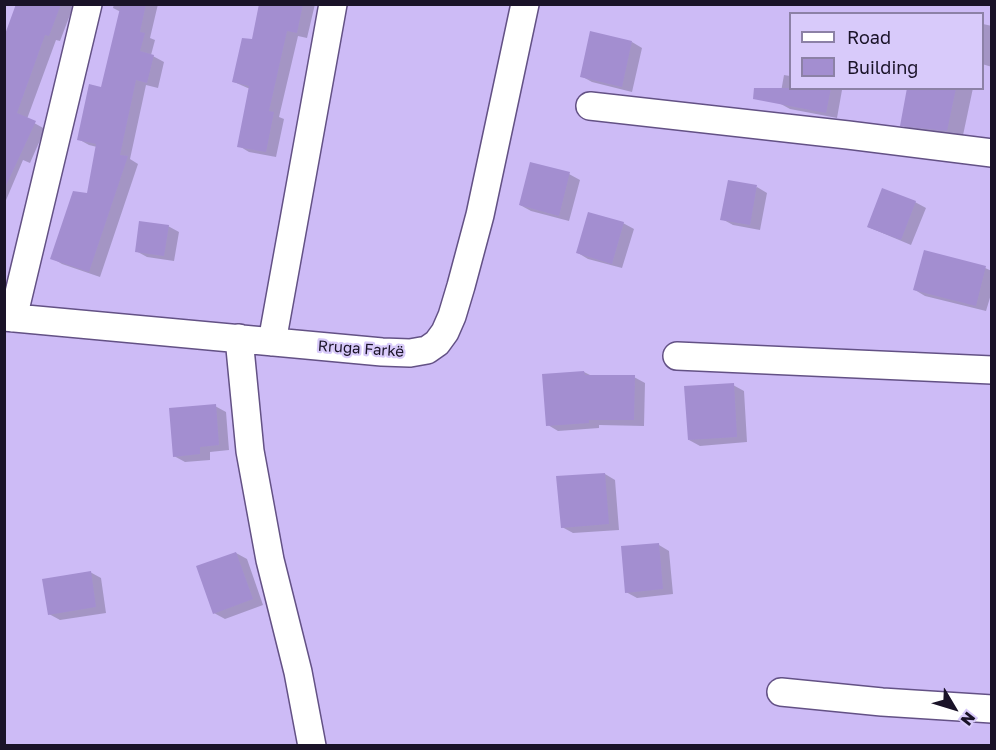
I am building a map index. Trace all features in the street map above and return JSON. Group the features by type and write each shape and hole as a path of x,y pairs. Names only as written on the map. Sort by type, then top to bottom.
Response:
{"street":[{"path":"9,318 88,4"},
{"path":"272,342 333,4"},
{"name":"Rruga Farkë","path":"9,318 410,353 427,350 437,343 452,316 464,276 480,215 525,4"},
{"path":"590,106 992,153"},
{"path":"239,338 250,451 270,560 298,672 312,746"},
{"path":"677,356 992,370"},
{"path":"781,692 882,702 992,709"}],"building":[{"path":"16,4 61,4 49,36 45,35 17,113 36,121 4,190 4,37"},
{"path":"121,4 146,4 140,32 145,33 140,51 154,55 147,83 136,80 120,155 128,156 89,272 50,259 73,191 87,193 96,144 77,140 89,84 101,87"},
{"path":"259,4 303,4 297,33 287,31 269,111 274,112 266,152 237,147 249,86 232,82 242,38 252,39"},
{"path":"590,31 632,41 622,87 580,77"},
{"path":"754,88 831,90 826,113 753,99"},
{"path":"907,90 956,90 947,131 900,126"},
{"path":"530,162 570,172 559,216 519,205"},
{"path":"728,180 757,185 750,225 720,220"},
{"path":"882,188 916,201 901,240 867,227"},
{"path":"588,212 624,222 612,264 576,253"},
{"path":"139,221 169,225 164,256 135,252"},
{"path":"924,250 986,266 976,306 913,290"},
{"path":"584,371 585,375 635,375 634,420 589,420 589,423 546,426 542,374"},
{"path":"734,383 737,437 688,440 684,386"},
{"path":"216,404 219,445 200,447 200,454 173,457 169,408"},
{"path":"605,473 609,524 561,528 556,476"},
{"path":"659,543 663,589 625,593 621,546"},
{"path":"236,552 253,599 213,614 196,566"},
{"path":"91,571 96,607 48,615 42,579"}]}
